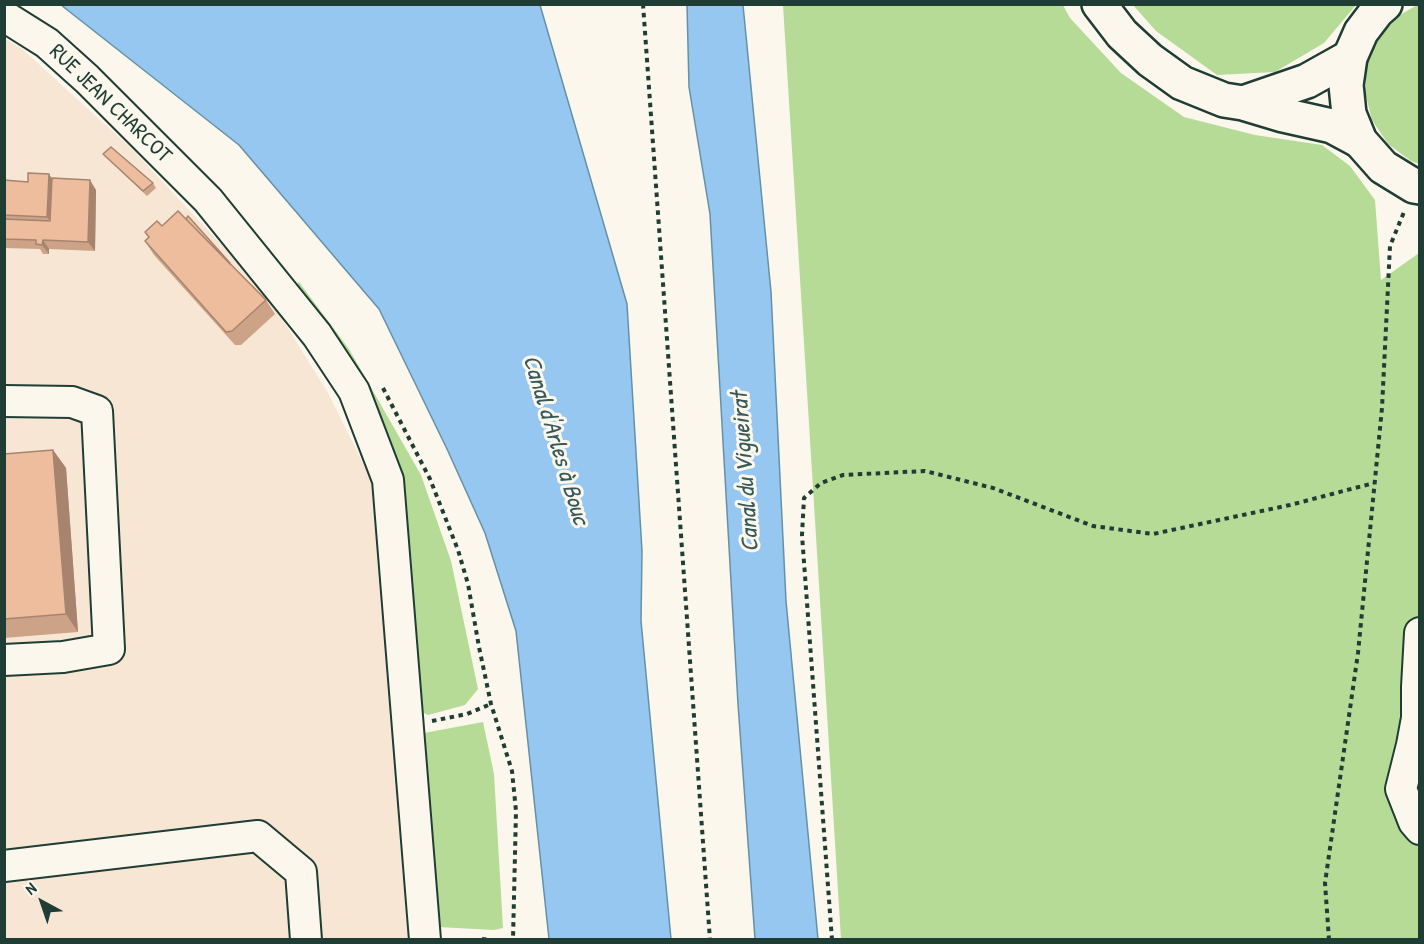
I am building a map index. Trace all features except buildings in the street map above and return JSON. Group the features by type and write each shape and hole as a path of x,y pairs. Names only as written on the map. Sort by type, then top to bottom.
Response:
{"main road":[{"path":"1099,4 1122,34 1150,60 1182,82 1224,100 1332,126 1360,141"},
{"path":"1385,4 1360,32 1350,57 1346,85 1349,114 1360,141 1383,167 1417,186"},
{"path":"1243,103 1307,81 1350,57"}],"street":[{"name":"RUE JEAN CHARCOT","path":"4,16 46,43 87,79 208,200 317,335 354,391 388,480 425,939"},
{"path":"4,401 72,402 97,411 108,649 63,657 4,660"},
{"path":"1419,633 1417,718 1413,745 1401,789 1419,829"},
{"path":"4,866 258,836 300,872 306,939"}],"path":[{"path":"643,4 710,939"},
{"path":"1329,939 1324,883 1358,652 1382,408 1390,246 1417,186"},
{"path":"832,939 802,535 804,498 821,483 843,475 925,471 993,488 1093,526 1153,534 1290,505 1374,483"},
{"path":"407,726 467,714 491,704"},
{"path":"482,939 492,939"}],"shaded area":[{"path":"4,38 21,48 131,148 264,290 328,393 371,479 392,615 409,939 5,939"}],"green space":[{"path":"1419,4 1419,164 1411,161 1388,144 1372,120 1365,92 1367,64 1378,38 1398,16"},
{"path":"783,5 1063,5 1070,18 1121,73 1184,117 1255,135 1322,145 1350,166 1375,200 1381,280 1419,253 1419,939 841,939"},
{"path":"1133,5 1356,5 1324,43 1275,72 1217,75 1156,31"},
{"path":"299,282 349,349 421,475 451,561 478,689 465,705 428,715 418,710 396,488 289,294"},
{"path":"483,722 494,774 503,928 494,930 438,927 424,733"}],"water":[{"name":"Canal d'Arles à Bouc","path":"61,5 540,5 627,304 642,551 641,621 671,939 549,939 516,631 485,533 379,309 239,145"},
{"name":"Canal du Vigueirat","path":"687,5 743,5 771,292 786,601 818,939 755,939 738,704 710,214 689,87"}]}
